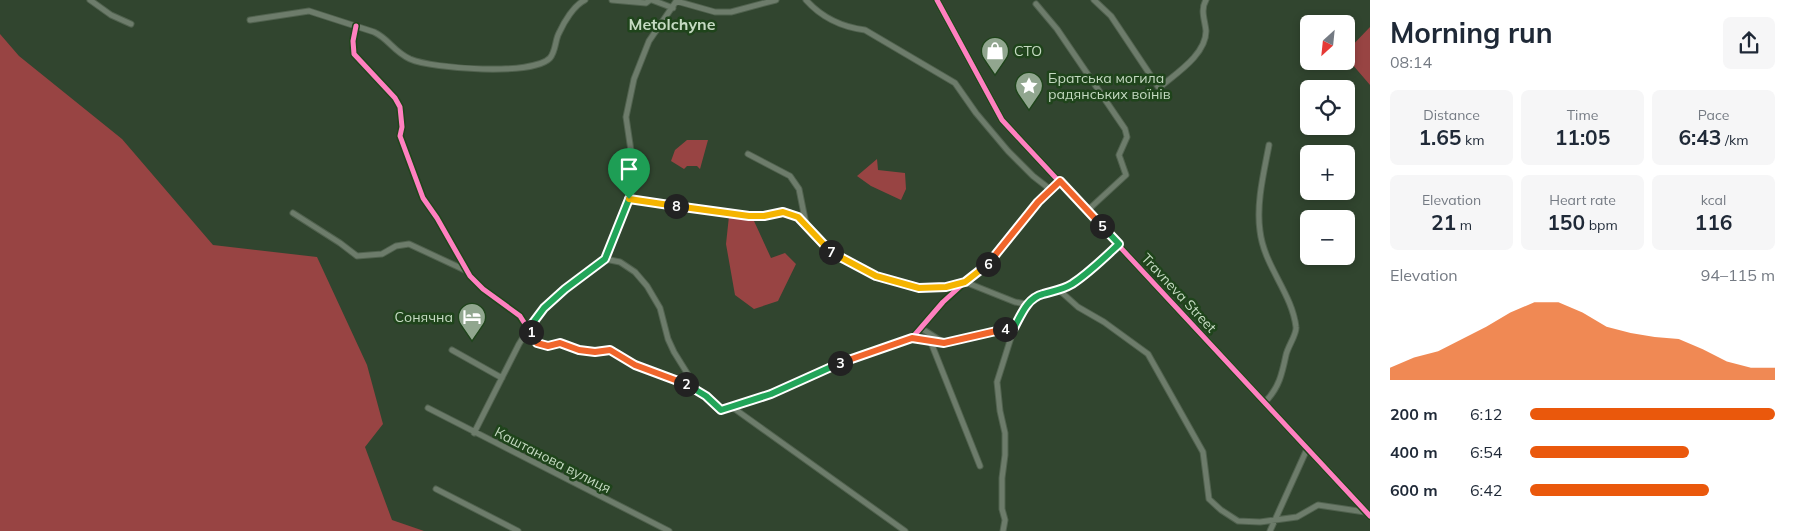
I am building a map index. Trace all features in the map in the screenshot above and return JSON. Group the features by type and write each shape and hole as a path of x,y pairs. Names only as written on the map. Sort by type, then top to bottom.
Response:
{"street":[{"path":"90,0 112,15 131,24"},
{"path":"577,0 577,7"},
{"path":"250,20 309,11 384,37 392,48 410,59 431,65 475,69 518,68 547,61 552,56 558,33 577,7 585,0"},
{"path":"612,0 646,3 651,0 673,8"},
{"path":"474,433 529,328 544,308 565,289 605,259 629,199 634,171 626,117 634,79 649,41 677,1 715,12 731,12 776,0"},
{"path":"806,0 826,18 851,28 865,30 955,83 976,113 1008,151 1033,176 1051,190"},
{"name":"Travneva Street","path":"937,0 1002,120 1088,210 1368,514"},
{"path":"1094,0 1111,16 1159,88 1194,56 1203,44 1206,32 1202,5 1206,0"},
{"path":"1036,4 1057,29 1125,129 1127,137 1119,155 1126,175 1088,210"},
{"path":"356,26 353,41 354,54 395,98 400,107 402,126 400,136 423,198 437,218 467,272 483,289 520,316 537,343 548,346 560,343 579,350 595,352 610,350 635,365 689,385 721,410 771,394 798,380 873,350 912,338 944,343 1014,328"},
{"path":"1265,402 1275,392 1281,381 1287,349 1296,328 1293,312 1269,263 1260,232 1260,209 1269,144"},
{"path":"748,154 790,176 799,189 806,224"},
{"path":"912,338 943,302 992,261 1038,202 1060,181"},
{"path":"629,199 749,216 764,216 783,212 798,217 833,255 876,276 919,288 946,287 965,282 1015,302 1026,304"},
{"path":"293,213 340,243 352,254 364,257 382,254 396,246 410,244 467,272"},
{"path":"1003,531 1005,520 1002,509 1002,478 1005,433 1000,411 997,382 1014,328 1026,304 1040,294 1059,290 1070,285 1094,268 1119,244"},
{"path":"605,259 620,262 635,272 648,286 660,308 668,339 674,352 699,392"},
{"path":"1059,290 1078,307 1104,322 1148,354 1203,452 1209,499 1220,510 1238,521 1260,522 1298,517 1318,505 1368,514"},
{"path":"921,328 944,343"},
{"path":"930,340 980,466"},
{"path":"452,350 502,378"},
{"path":"732,407 905,531"},
{"name":"Каштанова вулиця","path":"428,408 669,531"},
{"path":"1270,531 1307,449"},
{"path":"436,489 518,531"}],"shaded area":[{"path":"1370,27 1370,85 1355,68 1355,43"},
{"path":"0,34 19,56 122,139 213,245 317,257 367,365 383,424 365,447 392,520 424,531 0,531"},
{"path":"687,140 708,140 700,169 697,166 687,166 684,169 671,161 675,150"},
{"path":"877,159 878,170 905,173 906,189 901,200 871,186 857,176"},
{"path":"729,216 754,221 771,258 785,253 796,264 778,301 754,309 735,295 726,244"}],"cycle path":[{"path":"937,0 1002,120 1370,516"},
{"path":"356,26 353,41 354,54 395,98 400,107 402,127 400,136 423,198 437,218 470,276 483,289 520,316 537,343 548,346 560,343 579,350 595,352 610,350 635,365 689,385 706,396 721,410 771,394 826,368 873,350 912,338 943,302 992,261 1038,202 1060,181"}],"place":[{"name":"СТО","path":"995,75"},
{"name":"Братська могила радянських воїнів","path":"1029,110"},
{"name":"Сонячна","path":"472,341"}],"district":[{"name":"Metolchyne","path":"672,24"}],"route":[{"path":"1060,181 1119,244 1094,268 1070,285 1059,290 1040,294 1026,304 1014,328 944,343 912,338 873,350 826,368 771,394 721,410 706,396 689,385 635,365 615,352 610,350 607,352 595,352 579,350 560,343 548,346 537,343 529,328 544,308 565,289 605,259 629,199 749,216 764,216 783,212 798,217 833,255 876,276 919,288 946,287 965,282 992,261 1038,202 1060,181"}]}
